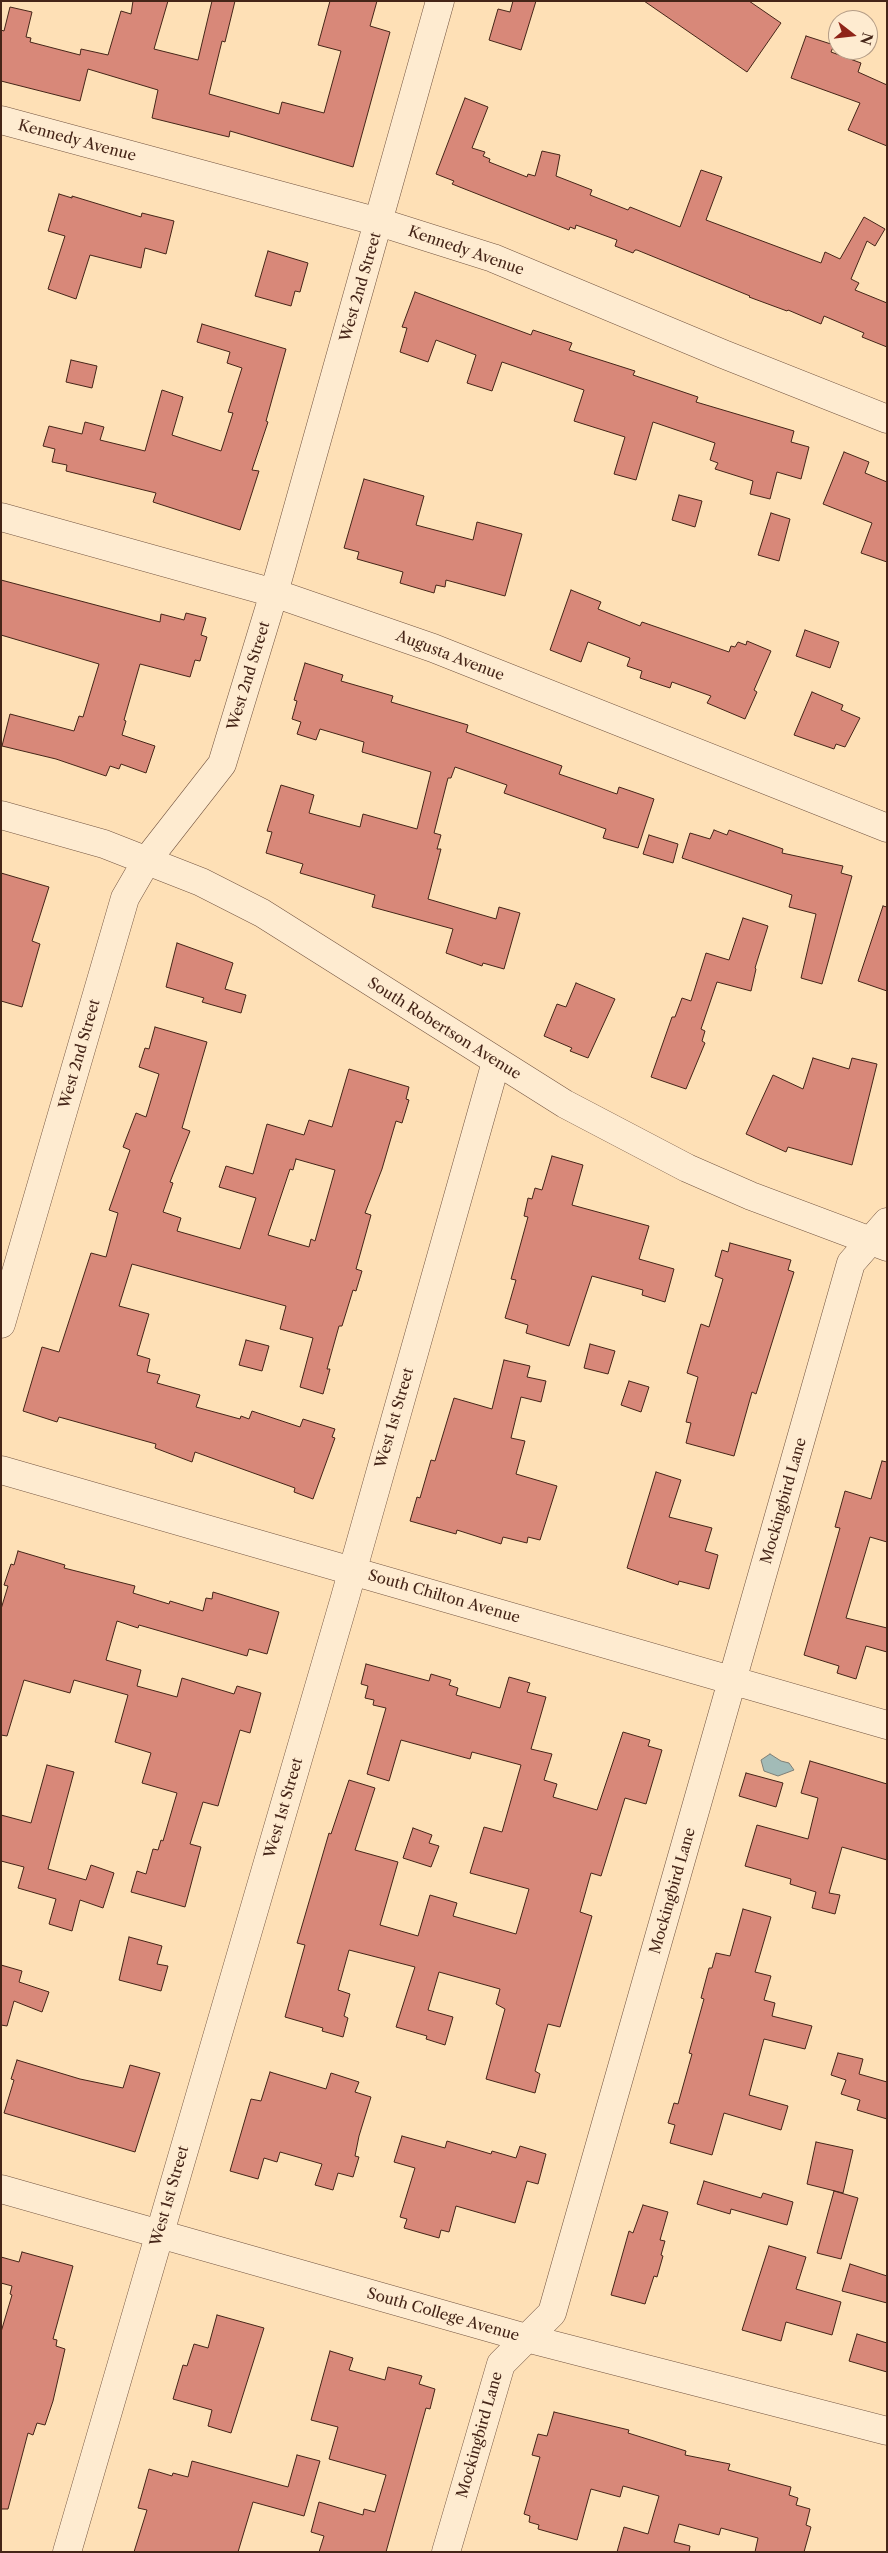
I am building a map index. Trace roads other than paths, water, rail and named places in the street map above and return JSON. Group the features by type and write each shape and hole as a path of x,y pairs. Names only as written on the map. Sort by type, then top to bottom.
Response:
{"street":[{"name":"West 2nd Street","path":"1,1324 125,898 148,860 222,764 274,594 440,1"},
{"name":"Kennedy Avenue","path":"1,120 379,222 493,258 723,354 887,418"},
{"name":"Augusta Avenue","path":"1,517 274,594 433,648 887,828"},
{"name":"South Robertson Avenue","path":"1,815 104,844 201,882 262,913 565,1104 687,1168 751,1196 882,1237"},
{"name":"West 1st Street","path":"67,2552 353,1571 496,1062"},
{"name":"Mockingbird Lane","path":"446,2552 501,2364 552,2313 851,1263 882,1237"},
{"name":"South Chilton Avenue","path":"1,1470 887,1725"},
{"name":"South College Avenue","path":"1,2190 526,2338 887,2431"}],"water":[{"path":"770,1754 781,1761 789,1763 794,1770 778,1776 764,1771 761,1760"}]}
